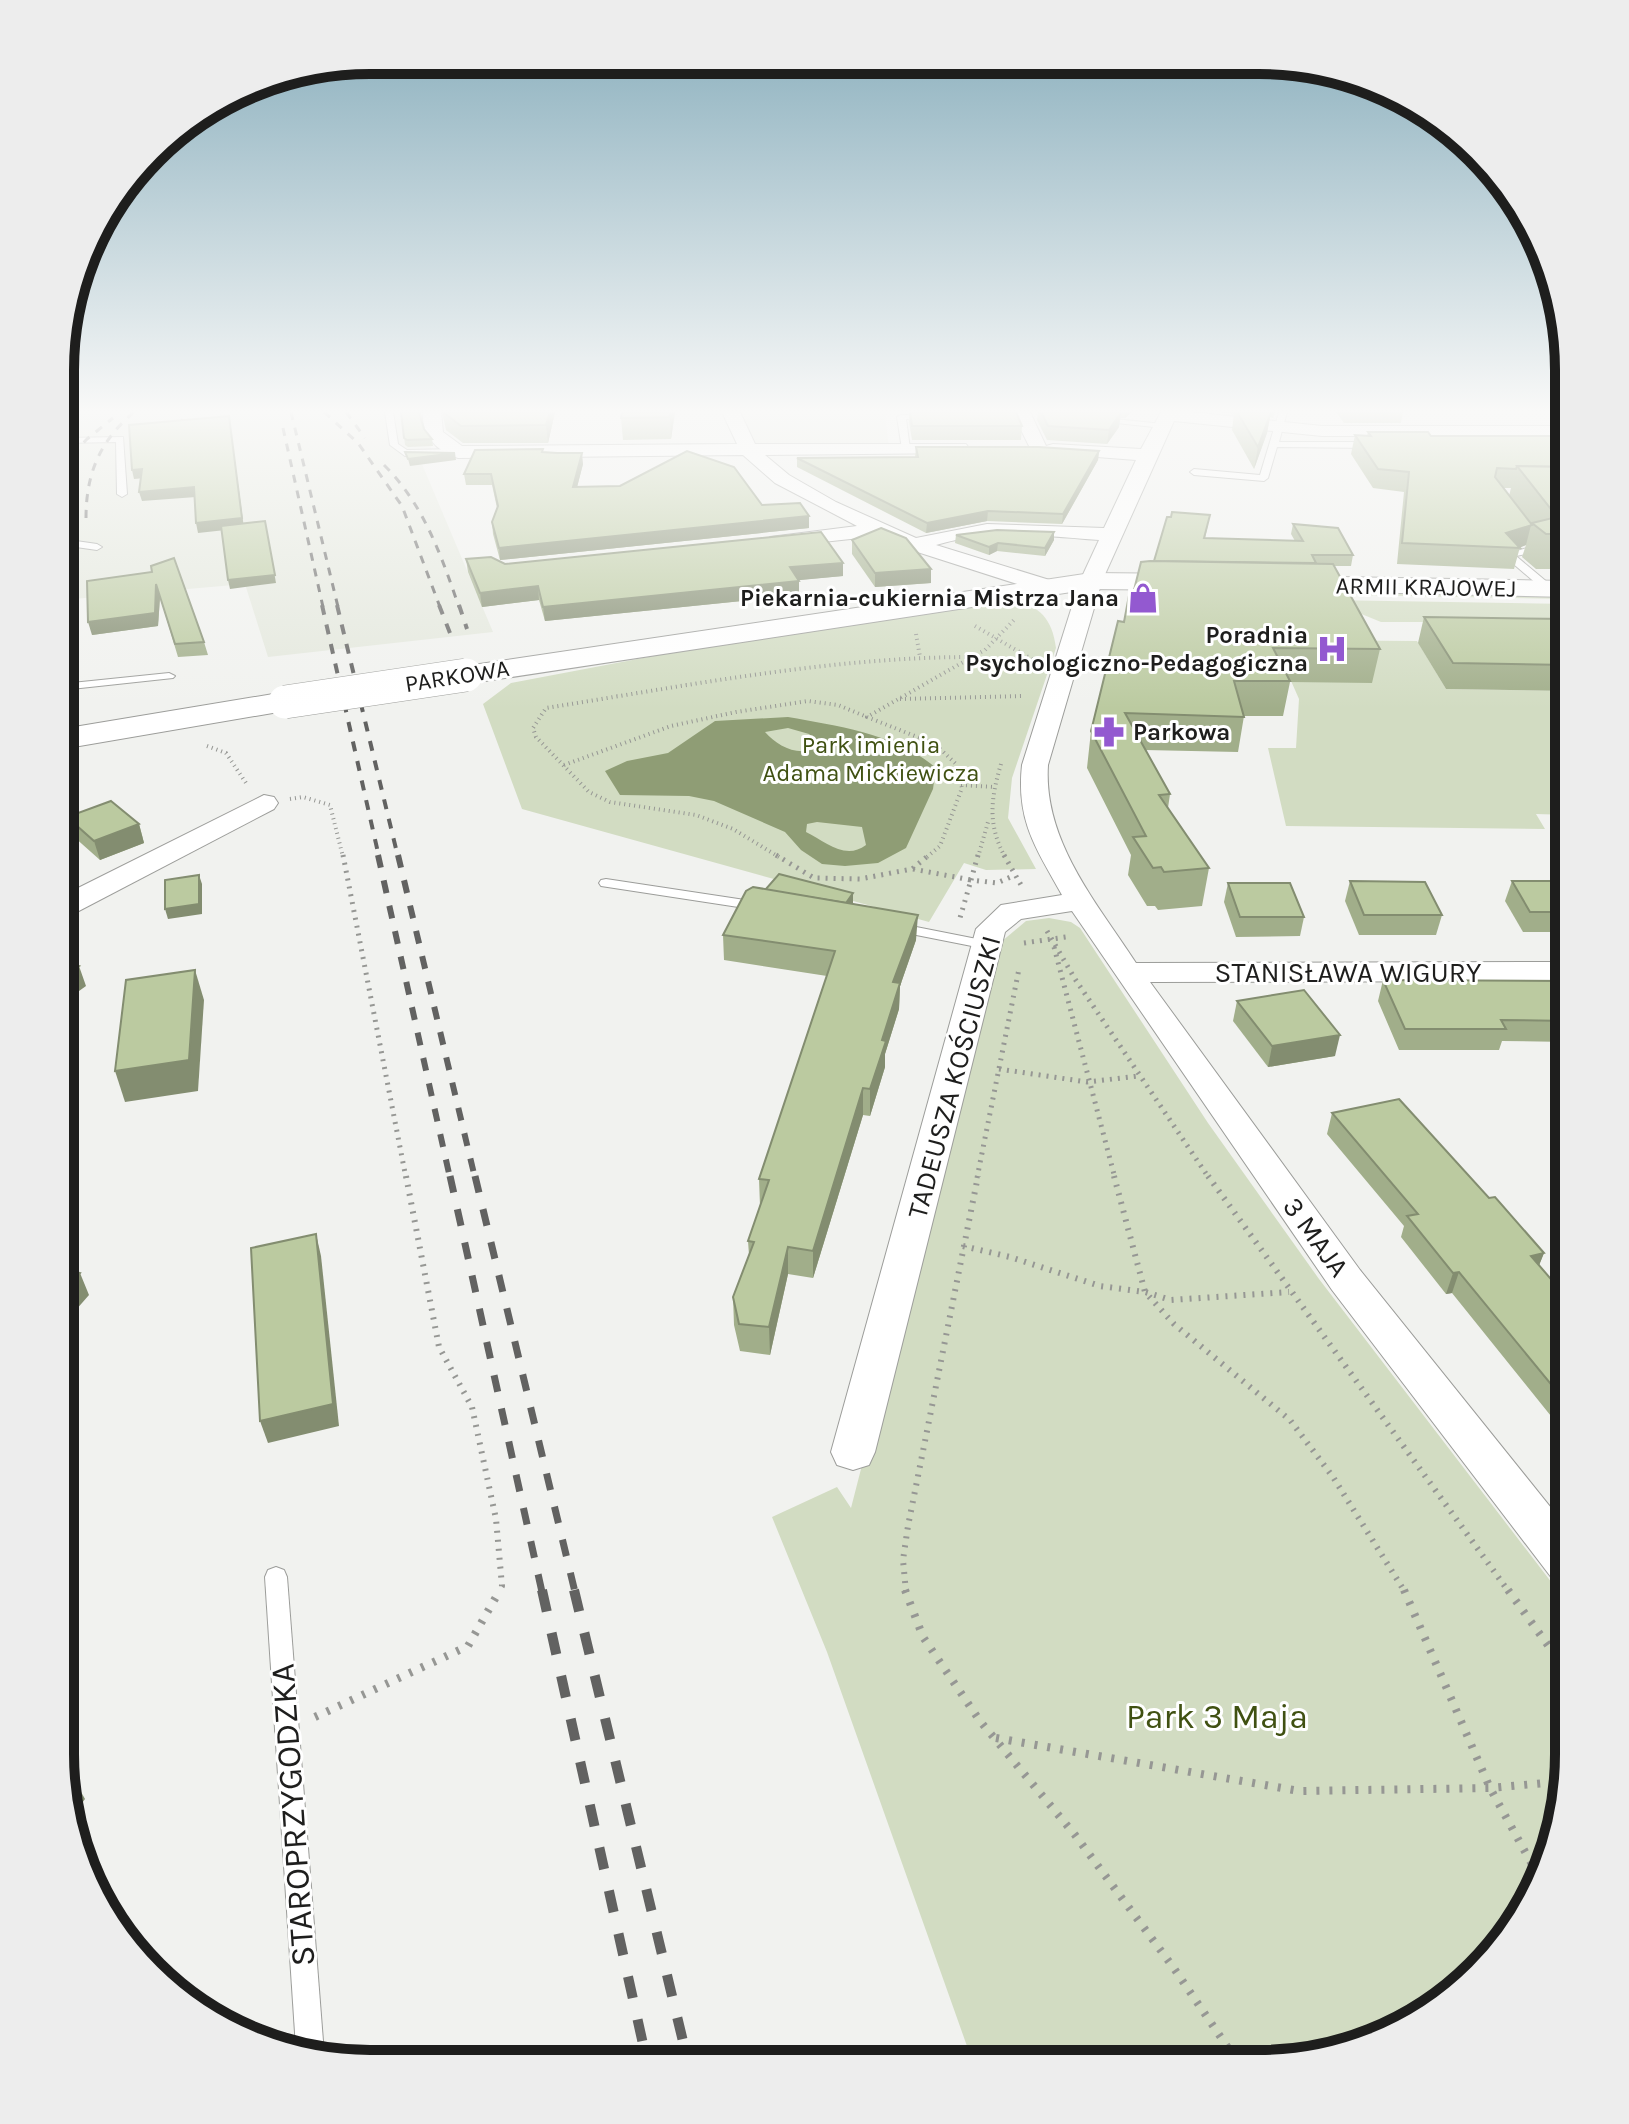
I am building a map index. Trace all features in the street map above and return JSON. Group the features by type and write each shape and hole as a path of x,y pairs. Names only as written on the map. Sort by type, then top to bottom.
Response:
{"street":[{"path":"842,511 877,530 967,564 1059,607"},
{"path":"1080,901 1042,834 1033,789 1035,765 1059,607 1091,581 1122,511"},
{"path":"915,545 943,536 1012,529 1111,535"},
{"path":"754,543 877,530"},
{"path":"967,564 982,585 970,612"},
{"path":"1091,581 1216,583"},
{"name":"PARKOWA","path":"74,737 466,675 970,612 1059,607 1091,581"},
{"name":"ARMII KRAJOWEJ","path":"1263,584 1555,589"},
{"path":"74,902 264,803"},
{"name":"TADEUSZA KOŚCIUSZKI","path":"853,1452 991,929 1012,911 1080,901"},
{"name":"3 MAJA","path":"1080,901 1127,973 1346,1280 1555,1546"},
{"name":"STANISŁAWA WIGURY","path":"1127,973 1555,971"}],"lane":[{"path":"1521,528 1537,549 1508,555 1555,586"},
{"path":"74,544 97,547"},
{"path":"74,686 169,676"},
{"path":"606,883 778,909"},
{"path":"888,926 988,942"},
{"name":"STAROPRZYGODZKA","path":"276,1577 309,2043"}],"path":[{"path":"867,717 972,657 1014,622 1017,607"},
{"path":"970,612 998,637 1035,661"},
{"path":"920,657 916,634 927,627"},
{"path":"564,765 671,726 808,701 838,705 935,744 956,764 961,785 940,846 912,869 860,879 814,878 733,829 696,815 610,802 589,792 536,737 533,728 546,708 715,681 920,657 972,657"},
{"path":"897,699 1023,696"},
{"path":"200,746 218,746 228,753 250,788 264,803 303,797 330,805 340,840 439,1347 472,1407 496,1519 502,1586 468,1646 287,1730"},
{"path":"961,785 994,787"},
{"path":"990,815 971,880 997,883 1015,875"},
{"path":"1052,939 1087,1082 1145,1292 1174,1324 1290,1420 1333,1477 1411,1602 1490,1788 1533,1866"},
{"path":"988,942 1024,943 903,1560 906,1598 923,1637 995,1738 1075,1835 1173,1967 1229,2050"},
{"path":"999,1069 1087,1082 1139,1076"},
{"path":"963,1246 1010,1257 1100,1286 1145,1292 1171,1300 1289,1292"},
{"path":"995,1738 1299,1791 1490,1788 1553,1782"}],"shaded area":[{"path":"74,511 442,511 493,632 268,657 245,584 74,599"},
{"path":"788,717 866,733 920,756 936,768 933,789 906,848 878,863 845,866 822,864 801,850 785,832 714,801 689,796 620,795 605,771 627,761 668,753 715,721","holes":["788,728 809,734 822,745 798,751 776,742 765,732","817,822 862,827 866,845 850,851 835,848 806,832 807,824"]}],"green space":[{"path":"1352,590 1555,593 1555,599 1354,595"},
{"name":"Park imienia Adama Mickiewicza","path":"993,598 1017,601 1036,609 1049,624 1056,648 1012,778 1008,818 1036,869 986,870 964,863 929,922 522,809 483,704 511,683 743,639"},
{"path":"1327,600 1555,604 1555,618 1545,622 1381,622"},
{"path":"1273,640 1417,641 1446,689 1555,691 1555,815 1536,814 1545,829 1286,826 1268,748 1296,748 1299,699"},
{"name":"Park 3 Maja","path":"1049,918 1071,922 1080,928 1208,1123 1319,1279 1555,1587 1554,1773 1545,1830 1524,1885 1494,1934 1439,1989 1390,2019 1335,2040 1259,2050 968,2050 827,1652 772,1517 837,1487 851,1508 995,947 1026,921"}],"building":[{"path":"195,511 241,511 242,518 196,523"},
{"path":"496,511 806,511 809,516 499,548 492,522"},
{"path":"903,511 987,511 927,523"},
{"path":"991,511 1065,511 1063,514"},
{"path":"1405,511 1521,511 1532,525 1506,533 1520,548 1402,543"},
{"path":"1172,512 1210,515 1204,538 1303,541 1293,524 1338,528 1353,555 1312,555 1316,563 1154,561 1167,517 1171,517"},
{"path":"1554,513 1555,534 1546,534 1532,523 1553,518"},
{"path":"265,521 275,575 228,580 221,526"},
{"path":"881,528 906,538 931,569 875,573 852,540"},
{"path":"997,530 1054,532 1045,548 998,543 989,547 956,535"},
{"path":"821,532 843,563 790,567 799,581 543,607 538,586 480,593 466,559 491,557 505,564"},
{"path":"174,558 204,642 175,644 156,584 155,613 88,622 87,581 152,572 151,566"},
{"path":"1141,562 1333,564 1380,649 1273,648 1290,681 1234,681 1244,717 1125,713 1170,794 1159,795 1209,868 1164,872 1161,867 1153,868 1133,837 1146,836 1091,731 1118,621 1124,622 1130,590 1134,590"},
{"path":"1424,617 1555,619 1555,665 1453,663"},
{"path":"111,801 139,824 94,841 74,823 74,814"},
{"path":"779,874 853,893 846,903 765,890"},
{"path":"199,875 199,904 165,909 165,880"},
{"path":"1350,881 1425,882 1442,915 1364,915"},
{"path":"1512,881 1555,881 1555,912 1530,912"},
{"path":"1228,883 1290,883 1304,917 1240,917"},
{"path":"753,887 918,915 893,982 900,983 882,1040 886,1041 870,1089 863,1088 813,1251 788,1247 769,1327 739,1324 733,1297 754,1242 748,1241 769,1180 759,1179 835,951 723,935 746,891"},
{"path":"195,970 189,1060 115,1071 126,980"},
{"path":"1383,980 1555,981 1555,1021 1501,1020 1506,1029 1405,1029"},
{"path":"1304,990 1340,1035 1272,1046 1237,1001"},
{"path":"1399,1099 1489,1198 1495,1197 1544,1253 1531,1256 1555,1284 1555,1389 1459,1272 1453,1273 1407,1216 1418,1214 1332,1113"},
{"path":"316,1234 333,1404 260,1421 251,1248"}],"railway":[{"path":"86,511 86,518"},
{"path":"302,511 323,607"},
{"path":"315,511 338,607"},
{"path":"404,511 440,607"},
{"path":"419,511 438,550 459,607"},
{"path":"322,605 379,857"},
{"path":"337,605 398,857"},
{"path":"439,605 450,633"},
{"path":"459,605 467,629"},
{"path":"378,855 450,1178"},
{"path":"398,855 475,1178"},
{"path":"450,1176 542,1592"},
{"path":"475,1176 575,1592"},
{"path":"542,1590 644,2050"},
{"path":"574,1590 685,2050"}],"place":[{"name":"Piekarnia-cukiernia Mistrza Jana","path":"1143,598"},
{"name":"Poradnia Psychologiczno-Pedagogiczna","path":"1332,649"},
{"name":"Parkowa","path":"1109,732"}]}
